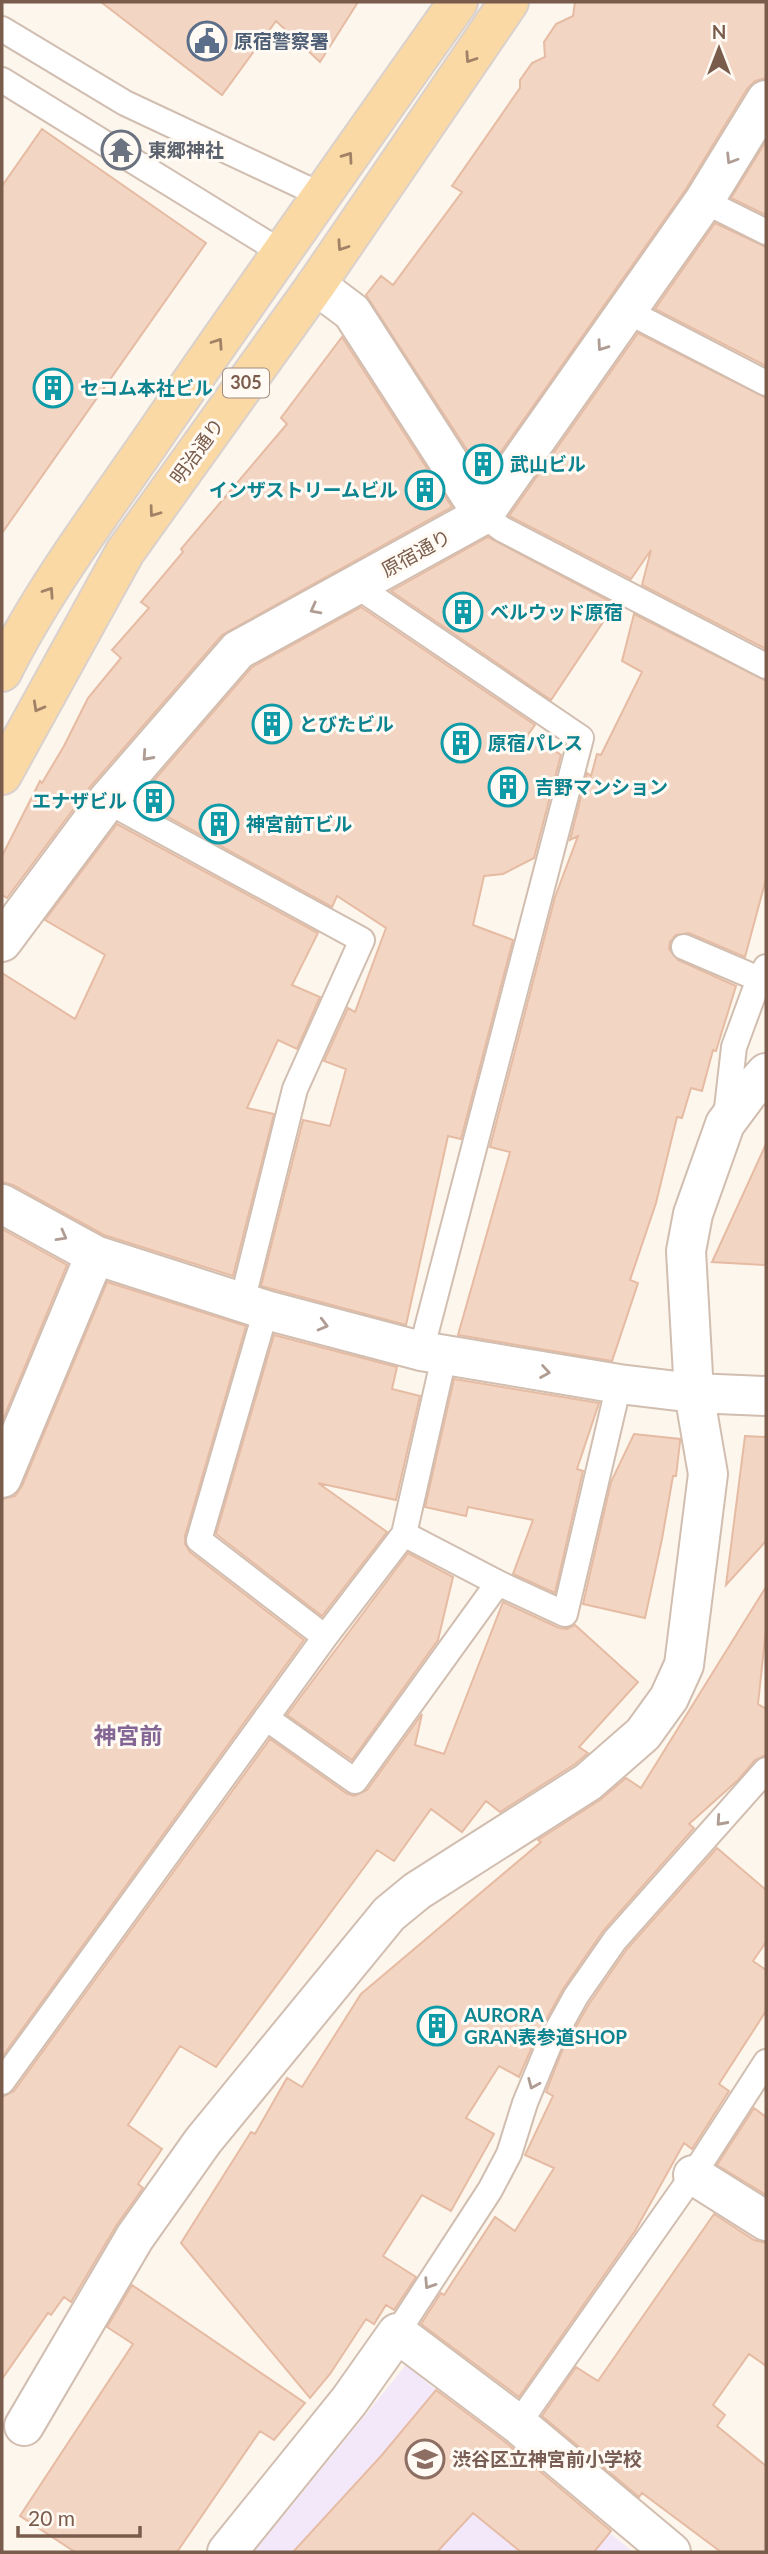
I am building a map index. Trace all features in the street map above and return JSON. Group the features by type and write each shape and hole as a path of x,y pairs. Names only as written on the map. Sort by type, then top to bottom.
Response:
{"main road":[{"name":"305","path":"2,672 11,629 458,2"},
{"name":"明治通り","path":"2,775 125,552 316,285 509,2"}],"street":[{"name":"原宿通り","path":"2,942 107,801 238,650 483,515 704,201 766,100"},
{"path":"316,285 352,312 483,515"},
{"path":"24,2426 135,2237 203,2141 389,1913 417,1891 588,1782 643,1734 669,1698 684,1665 708,1474 694,1392 685,1251 693,1214 725,1124 766,1073"},
{"path":"2,1204 95,1255 254,1306 433,1354 618,1384 766,1396"},
{"path":"2,1478 95,1255"},
{"path":"693,2175 766,2221"},
{"path":"227,2552 349,2401 397,2333 518,2424 671,2552"}],"lane":[{"path":"2,29 125,103 321,195"},
{"path":"2,80 281,252"},
{"path":"704,201 766,232"},
{"path":"627,311 766,383"},
{"path":"483,515 502,529 766,666"},
{"path":"2,2082 325,1637 404,1534 433,1354 581,738 357,586"},
{"path":"107,801 362,940 295,1089 254,1306 199,1540 325,1637"},
{"path":"684,947 762,973 734,1046 725,1124"},
{"path":"404,1534 565,1614 618,1384"},
{"path":"266,1718 355,1781 498,1583"},
{"path":"397,2333 489,2190 509,2154 525,2103 576,1996 615,1940 766,1770"},
{"path":"518,2424 693,2175 766,2062"}],"shaded area":[{"name":"渋谷区立神宮前小学校","path":"406,2365 633,2552 254,2552"}],"building":[{"name":"原宿警察署","path":"101,2 358,2 320,62 276,21 222,95"},
{"path":"575,2 766,2 766,78 755,81 747,89 686,189 484,476 366,295 381,276 393,285 462,192 452,186 520,88 520,80 532,63 545,57 544,42 556,24 573,16"},
{"name":"セコム本社ビル","path":"42,129 206,243 2,533 2,186"},
{"path":"766,141 766,215 731,198"},
{"path":"715,223 766,247 766,366 655,309"},
{"path":"638,333 766,398 766,649 642,585 651,550 631,579 509,516"},
{"path":"342,337 452,507 222,635 90,787 7,898 2,895 2,856 40,781 42,783 64,746 88,698 121,658 112,650 149,608 141,602 183,552 181,549 287,424 281,418"},
{"path":"488,537 615,604 551,700 391,591"},
{"path":"361,607 535,725 527,736 537,739 561,755 534,858 503,874 484,876 473,925 513,940 461,1139 448,1136 406,1325 261,1286 303,1120 330,1126 346,1069 324,1061 348,1008 355,1012 386,928 337,896 332,907 137,800 252,667"},
{"path":"634,614 766,681 766,879 745,957 689,933 676,935 670,942 669,949 678,960 736,986 716,1051 713,1050 702,1091 691,1088 682,1118 677,1117 656,1203 630,1280 638,1283 612,1361 458,1335 510,1152 490,1147 555,897 578,836 570,840 587,773 591,776 597,754 601,755 642,672 622,661"},
{"path":"117,824 318,933 292,985 320,997 297,1049 278,1040 247,1108 274,1114 233,1276 104,1235 13,1185 2,1182 2,973 75,1019 105,955 45,920"},
{"path":"766,1144 766,1265 712,1262 724,1236"},
{"path":"2,1229 67,1265 2,1422"},
{"path":"107,1282 246,1326 185,1536 185,1544 190,1552 304,1640 2,2057 2,1499 15,1496 22,1486"},
{"path":"274,1335 397,1367 392,1389 420,1396 396,1500 318,1483 387,1532 322,1616 216,1534"},
{"path":"454,1379 599,1403 577,1469 583,1471 555,1593 513,1574 533,1520 468,1507 466,1516 425,1507"},
{"path":"634,1434 680,1439 676,1476 673,1476 645,1618 583,1604 611,1482"},
{"path":"745,1436 766,1437 766,1541 726,1585"},
{"path":"408,1553 453,1577 438,1640 352,1760 287,1715"},
{"path":"766,1587 766,1629 758,1704 766,1709 766,1755 755,1760 738,1780 689,1824 694,1828 603,1931 563,1989 536,2038 519,2077 499,2066 466,2118 494,2134 451,2211 422,2195 383,2256 416,2277 394,2310 386,2305 374,2324 366,2319 330,2374 310,2398 181,2243 251,2132 255,2134 287,2078 302,2087 361,1994 541,1842 538,1840 600,1800 626,1778 641,1788"},
{"path":"503,1602 559,1628 567,1629 575,1625 638,1682 579,1747 588,1753 575,1764 500,1812 486,1801 462,1832 431,1809 394,1861 377,1850 216,2067 180,2046 128,2125 162,2149 138,2184 143,2188 116,2226 71,2302 64,2297 51,2315 48,2313 2,2379 2,2097 14,2091 270,1739 354,1796 367,1790 422,1714 415,1745 444,1754"},
{"path":"717,1848 766,1890 766,1942 753,1961 766,1970 766,2011 719,2084 729,2091 692,2149 684,2143 635,2231 519,2397 421,2324 441,2293 444,2295 495,2217 515,2231 554,2168 525,2155 553,2096 546,2092 562,2051 589,2004 627,1949"},
{"path":"754,2108 766,2117 766,2195 717,2165"},
{"path":"714,2214 754,2240 766,2243 766,2366 749,2354 713,2405 725,2415 717,2426 766,2466 766,2552 721,2552 642,2493 639,2497 542,2416 576,2367 598,2381"},
{"path":"132,2285 305,2403 274,2440 260,2431 177,2552 75,2552 20,2516 133,2344 107,2327"},
{"name":"渋谷区立神宮前小学校","path":"436,2390 504,2441 611,2531 594,2552 521,2552 473,2513 437,2552 293,2552 382,2455"}],"place":[{"name":"原宿警察署","path":"207,41"},
{"name":"東郷神社","path":"121,150"},
{"name":"セコム本社ビル","path":"53,388"},
{"name":"武山ビル","path":"483,464"},
{"name":"インザストリームビル","path":"425,490"},
{"name":"ベルウッド原宿","path":"463,612"},
{"name":"とびたビル","path":"272,724"},
{"name":"原宿パレス","path":"461,743"},
{"name":"吉野マンション","path":"508,787"},
{"name":"エナザビル","path":"154,801"},
{"name":"神宮前Tビル","path":"219,824"},
{"name":"AURORA GRAN表参道SHOP","path":"437,2026"},
{"name":"渋谷区立神宮前小学校","path":"425,2459"}],"district":[{"name":"神宮前","path":"128,1736"}]}
